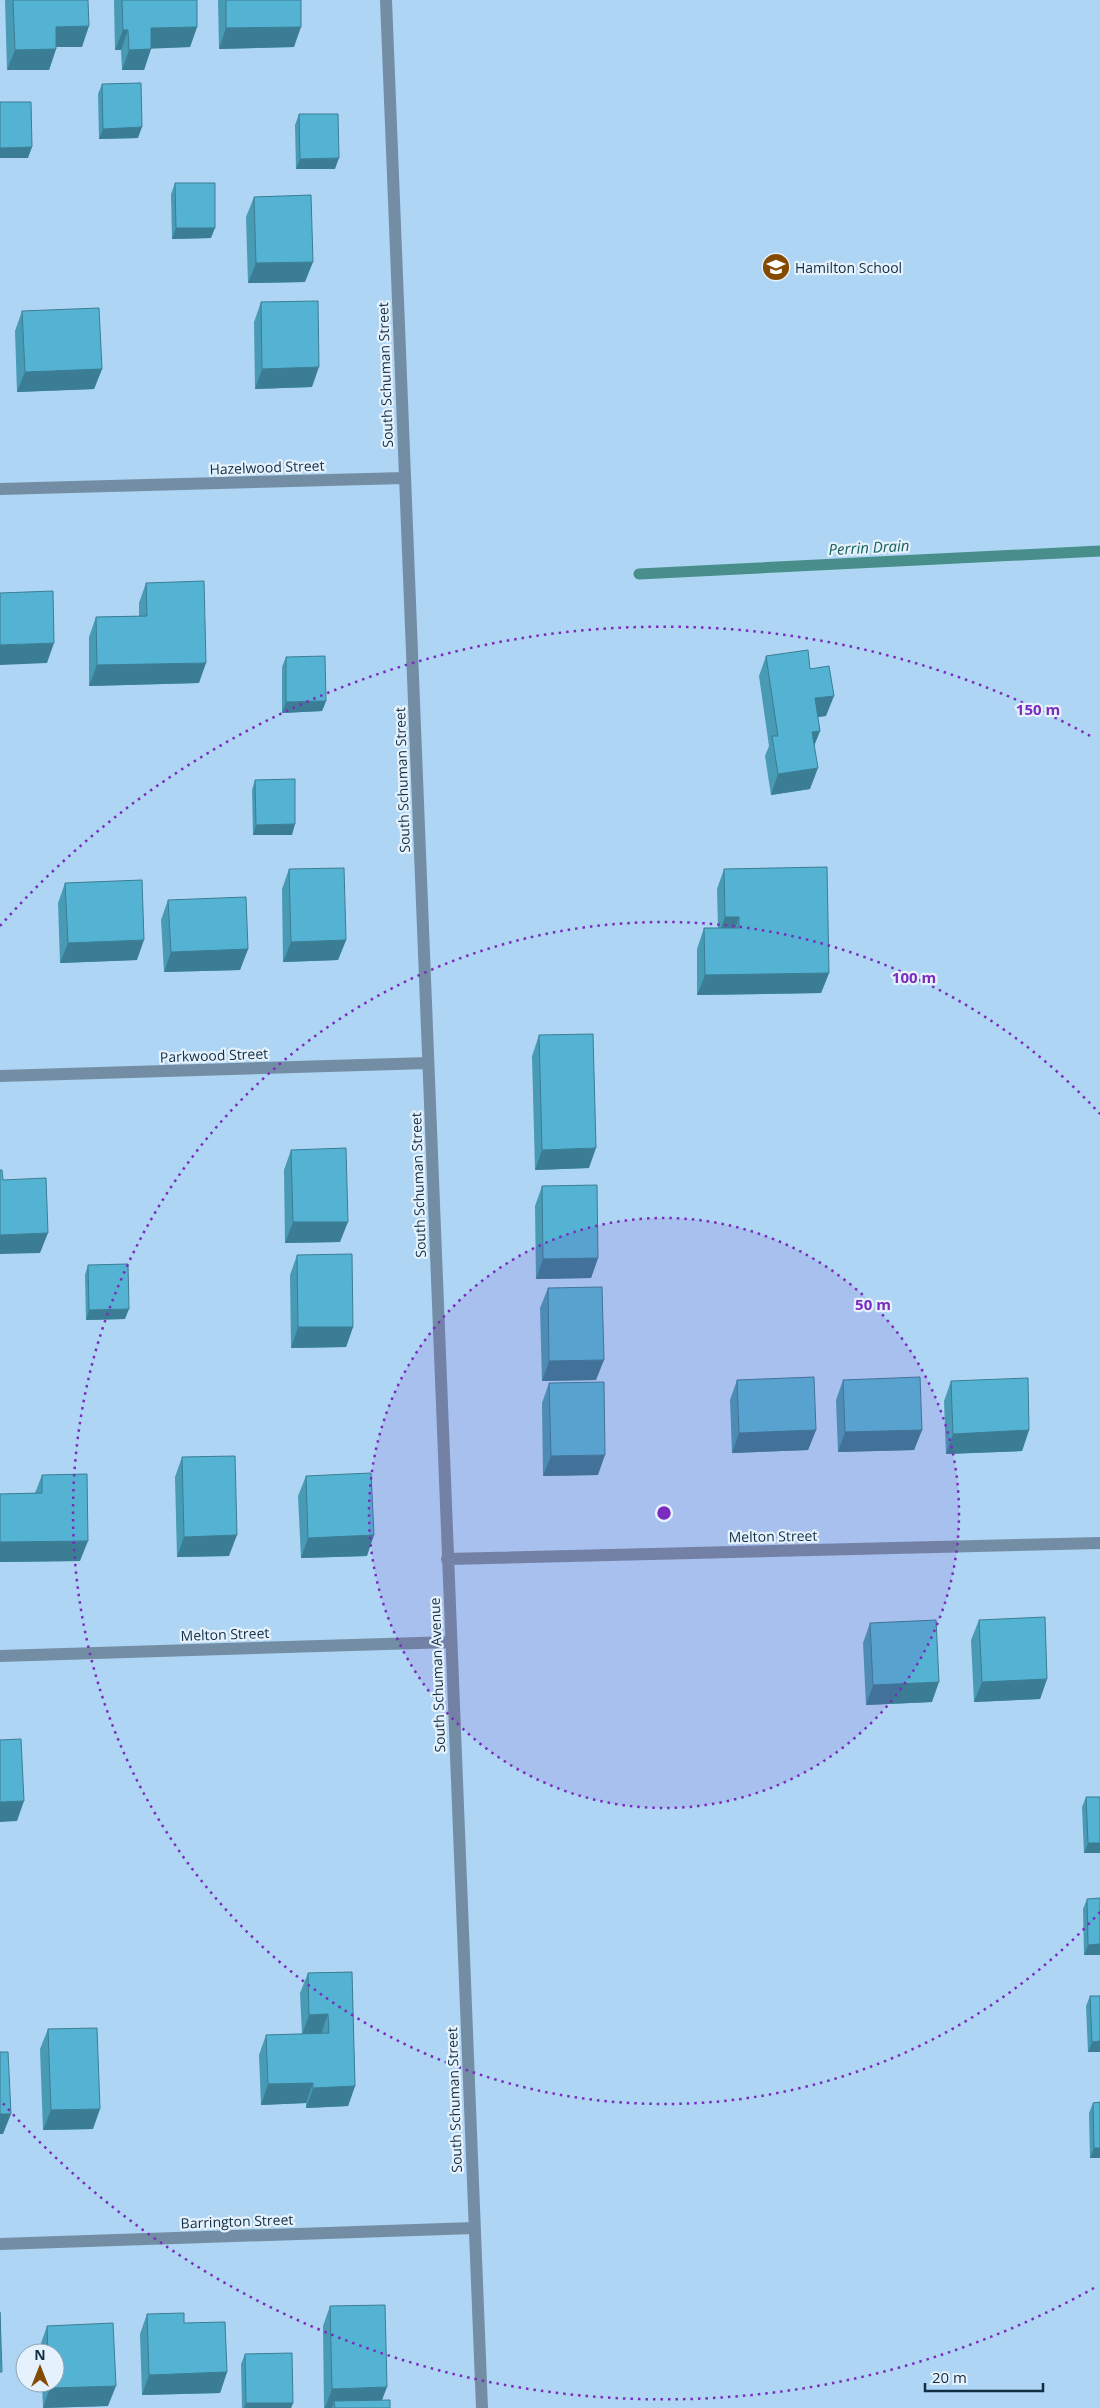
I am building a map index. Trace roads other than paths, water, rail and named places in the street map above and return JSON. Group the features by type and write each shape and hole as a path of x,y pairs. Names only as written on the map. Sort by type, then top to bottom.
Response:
{"street":[{"name":"South Schuman Street","path":"386,0 448,1559"},
{"name":"Hazelwood Street","path":"0,490 404,478"},
{"name":"Parkwood Street","path":"0,1076 428,1064"},
{"name":"Melton Street","path":"448,1559 1100,1543"},
{"name":"South Schuman Avenue","path":"448,1559 457,1791"},
{"name":"Melton Street","path":"0,1656 451,1642"},
{"name":"South Schuman Street","path":"457,1791 482,2408"},
{"name":"Barrington Street","path":"0,2244 474,2228"}],"waterway":[{"name":"Perrin Drain","path":"639,574 1100,551"}],"place":[{"name":"Hamilton School","path":"776,267"}]}
